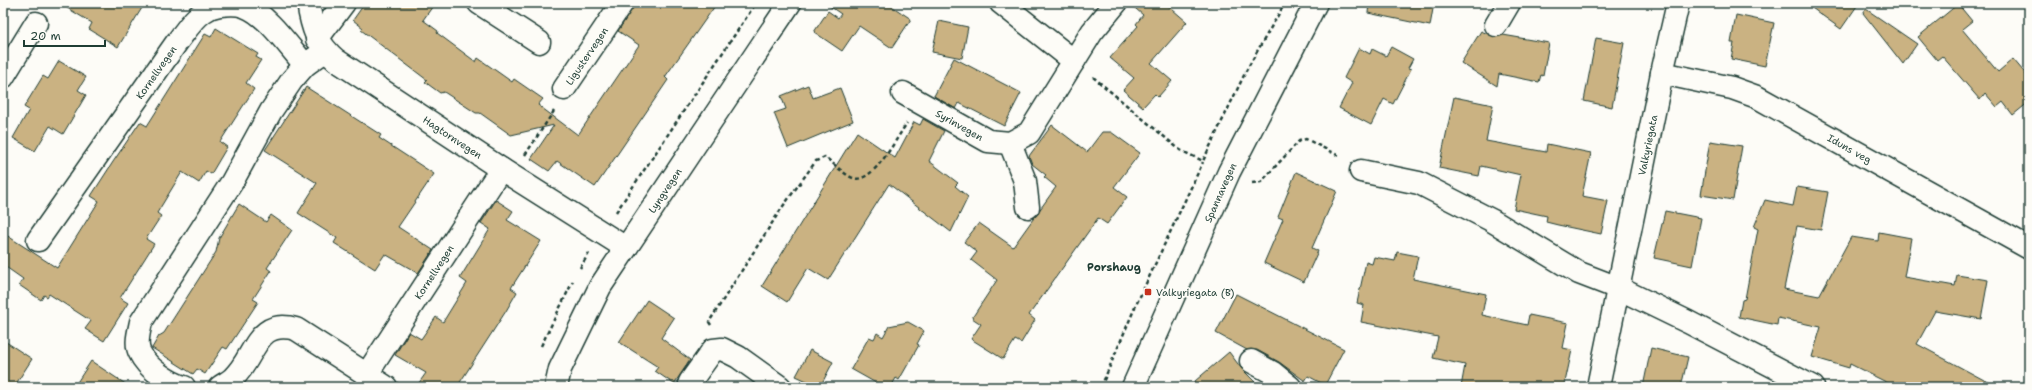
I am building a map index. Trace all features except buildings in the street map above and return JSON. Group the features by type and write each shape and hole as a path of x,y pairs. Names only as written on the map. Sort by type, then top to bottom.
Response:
{"street":[{"name":"Kornellvegen","path":"38,240 173,49 192,23 204,11 215,6 229,3 244,6 261,17 277,32 305,65"},
{"path":"308,3 321,45"},
{"path":"184,387 175,384 151,367 139,353 137,340 141,322 232,182 271,111 292,80 321,45 344,3"},
{"path":"479,3 539,42"},
{"name":"Ligustervegen","path":"564,89 622,3"},
{"name":"Lyngvegen","path":"556,387 560,369 600,287 790,3"},
{"path":"1001,3 1074,61"},
{"path":"1028,207 1025,182 1010,143 1029,133 1092,32 1116,3"},
{"name":"Spannavegen","path":"1138,384 1229,172 1316,3"},
{"path":"1496,25 1509,3"},
{"name":"Valkyriegata","path":"1598,387 1662,73 1678,3"},
{"path":"3,77 36,23"},
{"name":"Hagtornvegen","path":"321,45 355,74 506,173 626,248"},
{"name":"Iduns veg","path":"1662,73 1732,88 1757,97 2029,248"},
{"name":"Syrinvegen","path":"912,98 988,141 1010,143"},
{"path":"1361,171 1419,183 1491,220 1579,273 1618,288 1688,322 1813,387"},
{"name":"Kornellvegen","path":"367,374 506,173"},
{"path":"220,387 233,378 261,337 270,329 283,326 296,329 386,387"},
{"path":"690,382 713,350 722,349 738,357 780,387"},
{"path":"1251,361 1273,374 1290,387"}],"path":[{"path":"1102,387 1136,305 1247,69 1285,3"},
{"path":"1074,61 1180,150 1204,161"},
{"path":"506,173 556,109 564,89"},
{"path":"722,349 709,322 781,209 816,161 826,157 853,178 865,178 873,172 912,98"},
{"path":"1249,181 1254,183 1261,182 1299,141 1306,139 1342,158 1361,171"}],"place":[{"name":"Valkyriegata (B)","path":"1148,292"}],"district":[{"name":"Porshaug","path":"1114,267"}]}
